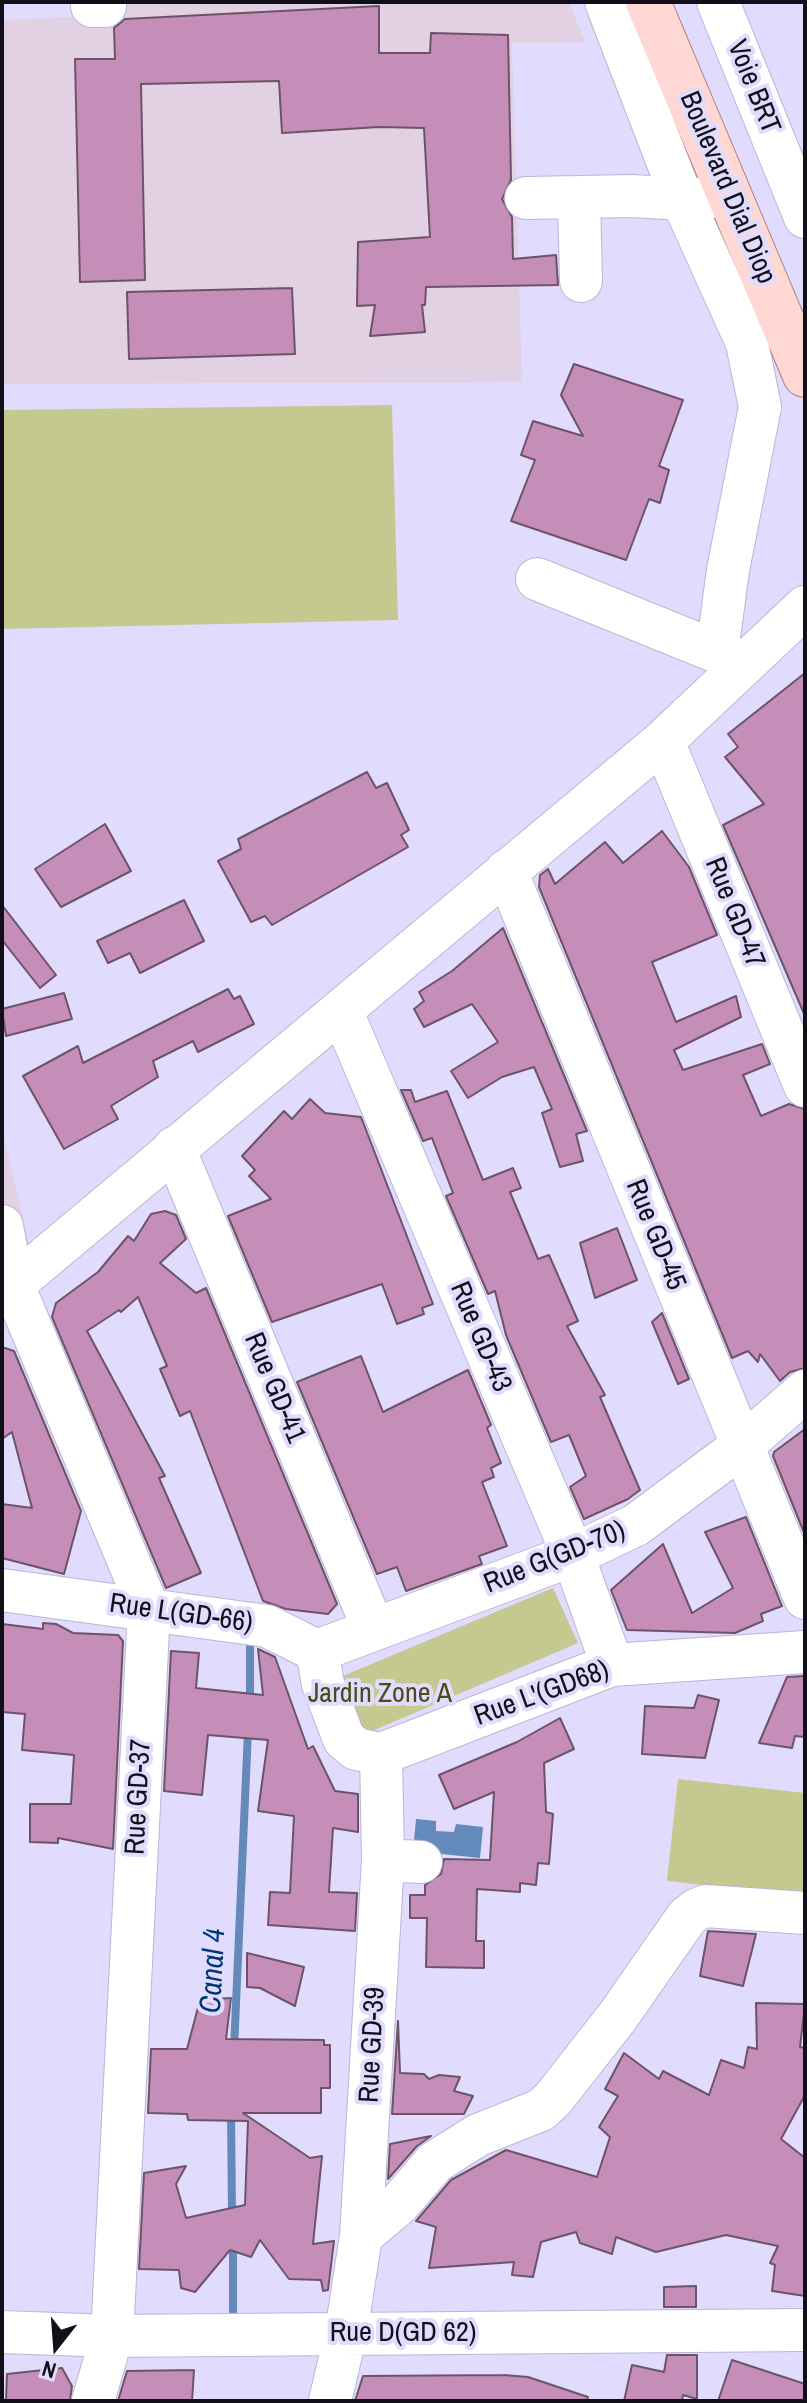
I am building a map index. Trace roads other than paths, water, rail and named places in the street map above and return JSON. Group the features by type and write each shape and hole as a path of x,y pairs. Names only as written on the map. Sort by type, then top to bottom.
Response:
{"main road":[{"name":"Boulevard Dial Diop","path":"648,2 805,375"}],"street":[{"path":"606,2 682,199 747,343 760,407 728,570 730,658"},
{"name":"Voie BRT","path":"662,2 720,153 805,343"},
{"name":"Voie BRT","path":"718,2 805,217"},
{"path":"739,2 805,175"},
{"path":"579,197 581,281"},
{"path":"526,198 730,199"},
{"path":"537,579 730,658"},
{"path":"7,1289 663,741 730,658 805,607"},
{"name":"Rue GD-47","path":"663,741 805,1086"},
{"name":"Rue GD-45","path":"506,871 805,1598"},
{"name":"Rue GD-43","path":"342,1012 573,1555 612,1665"},
{"name":"Rue GD-41","path":"174,1148 373,1628"},
{"name":"Rue GD-37","path":"2,1226 7,1289 149,1610 112,2336 93,2401"},
{"name":"Rue G(GD-70)","path":"317,1651 573,1555 636,1525 742,1446 805,1391"},
{"name":"Rue L(GD-66)","path":"2,1590 267,1626 317,1651"},
{"path":"317,1651 323,1684 344,1739 356,1749 381,1754"},
{"name":"Rue L'(GD68)","path":"381,1754 612,1665 805,1652"},
{"name":"Rue GD-39","path":"330,2401 346,2333 361,2236 402,1861 381,1754"},
{"path":"361,2236 398,2205 435,2162 478,2135 541,2110 553,2099 696,1910 705,1906 805,1913"},
{"name":"Rue D(GD 62)","path":"2,2332 112,2336 805,2330"}],"water":[{"path":"416,1819 436,1821 436,1831 454,1832 456,1824 483,1827 480,1858 413,1851"}],"waterway":[{"name":"Canal 4","path":"250,1635 250,1701"},
{"name":"Canal 4","path":"234,2049 248,1731"},
{"name":"Canal 4","path":"231,2110 232,2217"},
{"name":"Canal 4","path":"233,2242 233,2323"}],"park label":[{"name":"Jardin Zone A","path":"380,1694"}]}
